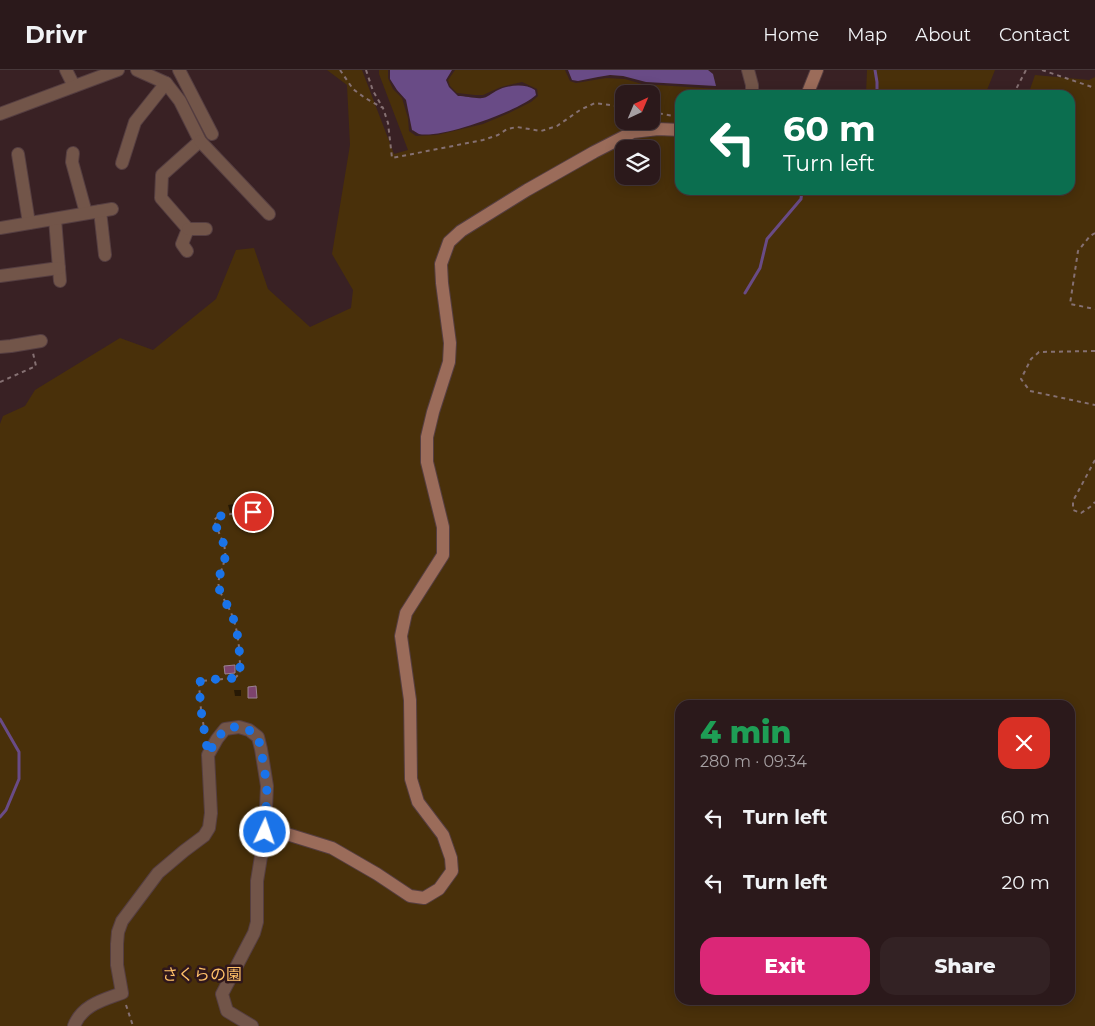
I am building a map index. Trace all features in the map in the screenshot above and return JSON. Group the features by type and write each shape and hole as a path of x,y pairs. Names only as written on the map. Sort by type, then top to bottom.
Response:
{"street":[{"path":"66,70 74,86"},
{"path":"0,114 118,70"},
{"path":"137,70 166,83 180,100 200,141 270,214"},
{"path":"179,70 198,99 212,134"},
{"path":"748,70 752,90"},
{"path":"809,90 817,70"},
{"path":"122,163 135,122 166,83"},
{"path":"183,106 198,99"},
{"path":"265,832 290,835 332,848 410,896 424,898 439,889 452,871 451,858 443,835 418,802 411,779 410,700 401,636 406,613 443,555 443,527 427,462 427,437 432,412 449,362 450,343 441,264 449,242 461,231 594,152 633,132 658,129 675,130"},
{"path":"200,141 162,175 161,198 188,229 206,229"},
{"path":"73,153 72,162 86,214"},
{"path":"18,154 29,223"},
{"path":"0,228 106,210 105,255"},
{"path":"0,276 60,274 55,219"},
{"path":"187,251 182,244 188,229"},
{"path":"0,347 36,342"},
{"path":"74,1026 80,1015 91,1005 122,993 117,966 117,944 118,932 122,921 158,873 204,836 209,828 211,813 208,754 225,729 239,726 249,730 258,737 261,749 267,786 265,832 257,881 257,922 254,933 222,994 227,1011 252,1026"}],"path":[{"path":"340,70 353,88 365,98 383,108"},
{"path":"366,70 373,91 383,108 388,123 392,158 483,140 507,129 517,127 541,131 557,126 580,110 595,103 615,106"},
{"path":"1016,90 1026,70"},
{"path":"1042,70 1095,88"},
{"path":"660,114 675,116"},
{"path":"1095,233 1090,236 1078,252 1070,304 1095,309"},
{"path":"0,382 36,366 36,342"},
{"path":"1095,351 1039,352 1031,359 1021,379 1030,391 1095,405"},
{"path":"1095,460 1073,501 1073,510 1081,513 1090,508 1095,502"},
{"path":"208,754 199,684 201,680 235,678 240,673 236,625 219,590 218,580 226,556 214,520 220,516 253,512"},
{"path":"122,993 133,1026"}],"green space":[{"name":"さくらの園","path":"327,70 362,70 394,154 408,150 379,70 388,70 388,78 393,89 402,98 408,118 409,131 416,136 437,135 483,124 531,102 538,96 537,89 522,82 501,87 483,95 457,93 450,86 448,80 455,70 565,70 570,81 576,83 606,78 625,79 642,84 657,85 615,85 615,130 660,130 660,85 719,89 675,90 675,195 1075,195 1075,90 1030,90 1035,75 1089,80 1095,77 1095,1026 0,1026 0,424 3,416 25,406 35,390 120,338 153,350 216,299 236,250 254,248 268,289 310,327 351,308 353,290 332,254 350,145 347,85"},
{"path":"867,70 995,70 987,90 866,90"}],"shaded area":[{"path":"390,70 452,70 446,80 449,87 458,96 484,98 500,89 511,86 526,86 535,90 536,95 514,109 461,128 430,134 419,134 412,130 406,100 390,79"},
{"path":"568,70 708,70 713,74 716,86 646,82 610,75 578,81 572,80"}],"building":[{"path":"235,665 235,673 225,674 224,666"},
{"path":"256,686 257,698 248,698 248,687"}],"waterway":[{"path":"875,70 877,90"},
{"path":"745,293 760,268 767,239 801,199 801,195"},
{"path":"0,719 19,752 19,779 6,810 0,817"}],"route":[{"path":"253,512 220,516 214,520 226,556 218,580 219,590 236,625 240,673 235,678 201,680 199,684 208,754 225,729 239,726 249,730 258,737 267,786 265,832"}]}
